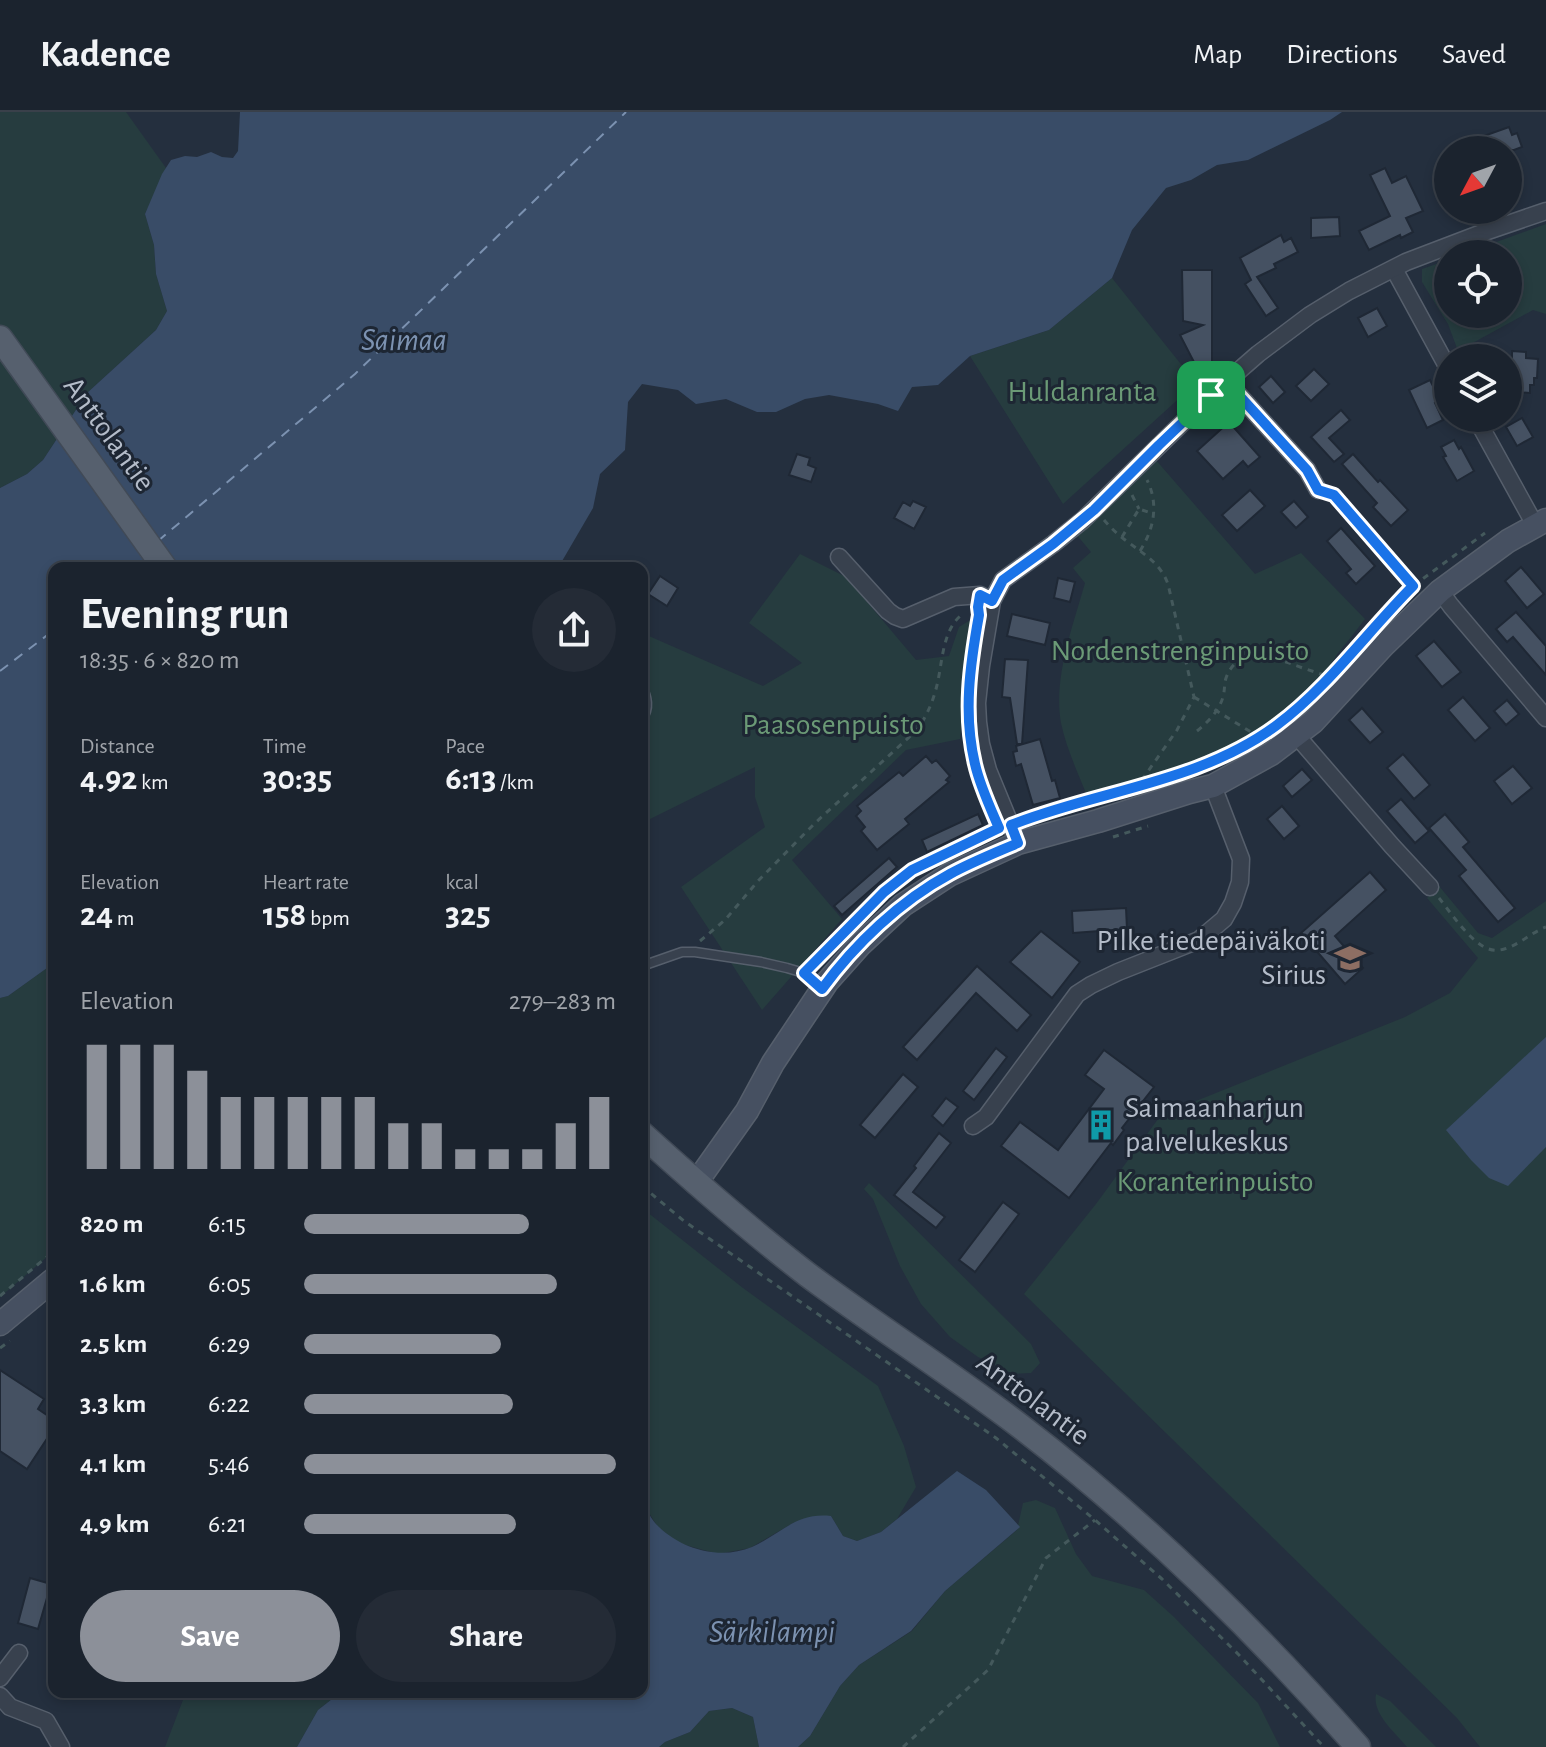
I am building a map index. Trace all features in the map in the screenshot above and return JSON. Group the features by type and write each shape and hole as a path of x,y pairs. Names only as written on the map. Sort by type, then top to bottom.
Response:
{"main road":[{"name":"Anttolantie","path":"0,338 161,562"},
{"name":"Anttolantie","path":"648,1139 808,1275 1019,1426 1089,1482 1170,1552 1233,1613 1304,1685 1358,1747"}],"street":[{"path":"1008,829 988,770 978,722 986,598 1003,580 1094,510 1226,381 1310,315 1414,258 1546,211"},
{"path":"1394,269 1435,344"},
{"path":"1226,381 1307,470 1318,490"},
{"path":"696,1183 747,1111 773,1063 822,989 861,944 903,905 949,875 1008,829 1112,817 1213,786 1271,754 1313,722 1440,591 1482,558 1540,523 1485,432"},
{"path":"839,557 888,611 903,619 954,597 986,598"},
{"path":"1440,591 1546,718"},
{"path":"1297,736 1430,887"},
{"path":"973,1126 986,1117 1077,994 1118,972 1199,940 1224,919 1240,882 1241,859 1213,786"},
{"path":"0,1324 48,1284"},
{"path":"0,1678 19,1653"},
{"path":"0,1696 10,1707 46,1721 61,1747"}],"lane":[{"path":"648,964 682,952 761,962 804,973 822,989"}],"path":[{"path":"1140,551 1154,514 1151,489 1145,476"},
{"path":"1318,490 1334,495 1413,586"},
{"path":"1129,491 1139,509"},
{"path":"1122,537 1139,509"},
{"path":"1139,509 1154,514"},
{"path":"1094,510 1164,573 1194,697 1177,730 1144,777 1143,786"},
{"path":"1367,635 1413,586 1492,529"},
{"path":"682,952 714,931 815,823 917,730 932,701 952,623 972,607 978,607 986,598"},
{"path":"1197,731 1209,722 1217,710 1225,692 1226,679 1243,658 1267,657 1328,677"},
{"path":"1180,774 1216,760 1259,737 1279,724 1317,688"},
{"path":"1194,697 1259,737"},
{"path":"804,973 895,883 926,862 999,828 1008,829 1104,795 1155,782"},
{"path":"1430,887 1485,950 1498,951 1514,945 1546,927"},
{"path":"648,1191 684,1221 996,1438 1162,1579 1239,1655 1324,1747"},
{"path":"0,1296 48,1256"},
{"path":"903,1747 988,1670 1046,1558 1095,1520"}],"green space":[{"path":"0,112 126,112 166,168 145,214 154,245 156,274 167,311 156,330 87,393 43,460 27,474 0,488"},
{"path":"1546,224 1546,314 1533,310 1522,316 1522,240 1502,240"},
{"path":"1434,265 1434,301 1422,282 1422,269"},
{"name":"Huldanranta","path":"1112,278 1196,383 1063,504 970,356 1049,330"},
{"path":"1449,328 1500,328 1471,344 1455,344"},
{"name":"Nordenstrenginpuisto","path":"1155,459 1255,574 1301,553 1365,619 1318,684 1266,726 1210,755 1086,793 1066,741 1059,706 1062,670 1085,583 1073,568 1091,552 1076,534"},
{"name":"Paasosenpuisto","path":"800,554 846,577 916,660 949,656 959,627 972,619 960,739 906,750 792,860 842,919 762,1010 681,887 765,827 755,797 755,767 648,820 648,636 763,686 802,663 749,623"},
{"name":"Koranterinpuisto","path":"1439,886 1478,933 1492,938 1546,901 1546,1747 1480,1747 1457,1718 1024,1294 1096,1204 1161,1115 1405,1017 1450,993 1478,958 1427,898"},
{"path":"48,967 48,1256 0,1297 0,998 8,996"},
{"path":"869,1183 1031,1344 1040,1363 1031,1373 1013,1374 978,1357 950,1337 921,1304 900,1266 873,1199 864,1189"},
{"path":"648,1213 743,1288 878,1386 904,1446 916,1487 897,1519 881,1532 857,1541 843,1536 831,1516 793,1523 750,1548 718,1554 678,1543 657,1526 648,1511"},
{"path":"1036,1500 1055,1508 1076,1554 1092,1576 1144,1590 1174,1617 1258,1703 1280,1747 798,1747 810,1736 840,1686 859,1665 912,1631 945,1591 1017,1530 1023,1503"},
{"path":"1376,1694 1390,1701 1436,1747 1407,1747 1381,1716"},
{"path":"184,1698 333,1698 318,1710 297,1747 165,1747"},
{"path":"732,1708 753,1717 759,1747 659,1747 690,1732 709,1711"}],"water":[{"name":"Saimaa","path":"240,112 1342,112 1248,160 1217,165 1191,180 1166,188 1132,230 1112,278 1049,330 970,356 938,385 912,387 898,411 829,395 805,399 776,412 757,412 726,399 696,404 678,390 642,384 628,402 625,450 600,474 593,508 562,562 48,562 48,967 8,996 0,998 0,488 27,474 43,460 87,393 156,330 167,311 156,274 154,245 145,214 171,160 211,152 233,158 238,151"},
{"path":"1546,1037 1546,1147 1508,1186 1489,1178 1446,1130"},
{"name":"Särkilampi","path":"957,1471 986,1490 1020,1527 945,1591 911,1631 859,1665 840,1686 810,1736 798,1747 759,1747 753,1717 732,1708 709,1711 690,1732 659,1747 297,1747 318,1710 333,1698 648,1698 648,1512 659,1527 679,1542 715,1552 728,1553 752,1547 808,1517 831,1516 843,1536 857,1541 881,1532"}],"building":[{"path":"1509,127 1512,135 1517,133 1518,136 1484,136"},
{"path":"1385,168 1392,183 1406,176 1423,211 1406,218 1413,232 1369,250 1359,231 1390,216 1370,175"},
{"path":"1339,217 1340,236 1311,238 1311,218"},
{"path":"1281,235 1284,242 1291,238 1298,252 1257,277 1278,308 1266,316 1245,284 1251,280 1240,258"},
{"path":"1182,270 1212,270 1212,362 1196,366 1180,335 1203,325 1183,321"},
{"path":"1377,308 1387,326 1368,337 1358,318"},
{"path":"1522,352 1526,352 1526,358 1538,359 1537,378 1534,378 1534,385 1530,385 1530,393 1522,392"},
{"path":"1314,369 1329,384 1311,401 1296,386"},
{"path":"1271,376 1285,392 1273,403 1259,387"},
{"path":"1430,380 1434,388 1434,424 1427,428 1409,390"},
{"path":"1341,410 1350,420 1329,438 1344,454 1334,462 1311,437"},
{"path":"1522,418 1533,437 1517,446 1509,432 1522,432"},
{"path":"1229,422 1260,457 1248,467 1243,461 1223,479 1197,451"},
{"path":"1454,440 1474,471 1457,481 1443,457 1446,456 1441,447"},
{"path":"797,454 810,458 808,465 816,468 811,482 789,475"},
{"path":"1353,454 1408,510 1391,526 1373,507 1377,503 1342,464"},
{"path":"1250,490 1265,506 1237,531 1222,515"},
{"path":"913,501 926,507 914,529 894,518 903,502 910,506"},
{"path":"1294,501 1308,517 1296,528 1281,512"},
{"path":"1341,528 1375,566 1356,584 1346,573 1351,569 1327,541"},
{"path":"1521,567 1544,594 1527,608 1505,581"},
{"path":"660,576 678,588 667,606 648,594"},
{"path":"1058,578 1075,582 1070,602 1054,598"},
{"path":"1516,612 1546,646 1546,675 1513,637 1507,642 1496,629"},
{"path":"1012,614 1050,623 1045,645 1007,636"},
{"path":"1434,641 1461,672 1442,687 1416,656"},
{"path":"1005,659 1028,660 1022,744 1017,744 1010,698 1002,697"},
{"path":"1463,697 1490,728 1475,741 1448,710"},
{"path":"1507,700 1519,714 1506,725 1494,711"},
{"path":"1362,708 1383,732 1370,743 1349,720"},
{"path":"1040,739 1060,798 1033,805 1021,764 1016,766 1013,752 1017,751 1016,746"},
{"path":"1403,754 1430,785 1414,799 1387,768"},
{"path":"926,756 932,763 936,760 950,776 946,780 949,782 905,819 909,824 877,850 861,831 865,827 856,816 861,811 857,806 899,772 903,776"},
{"path":"1513,766 1532,788 1512,804 1494,781"},
{"path":"1302,769 1312,780 1292,797 1283,786"},
{"path":"1401,799 1429,831 1415,843 1387,811"},
{"path":"1282,806 1299,826 1284,839 1267,819"},
{"path":"978,814 983,825 927,852 922,840"},
{"path":"1445,814 1469,842 1463,847 1515,908 1498,922 1459,876 1466,870 1429,828"},
{"path":"889,858 897,867 842,915 834,906"},
{"path":"1370,872 1386,890 1335,936 1363,968 1345,984 1301,933"},
{"path":"1126,908 1127,929 1073,933 1072,911"},
{"path":"1041,931 1080,962 1052,998 1010,962"},
{"path":"977,966 1031,1015 1017,1031 976,993 917,1060 903,1047"},
{"path":"996,1048 1007,1057 974,1100 963,1091"},
{"name":"Saimaanharjun palvelukeskus","path":"1104,1050 1154,1087 1122,1128 1124,1130 1113,1145 1111,1143 1069,1198 1001,1146 1020,1122 1058,1150 1104,1089 1085,1075"},
{"path":"903,1074 918,1087 875,1138 860,1125"},
{"path":"946,1098 958,1107 943,1126 932,1116"},
{"path":"939,1133 951,1143 913,1192 945,1217 936,1228 894,1195"},
{"path":"1003,1202 1019,1214 975,1272 959,1260"},
{"path":"0,1370 44,1399 38,1409 48,1416 48,1437 27,1469 0,1451"},
{"path":"30,1578 48,1583 38,1629 18,1623"}],"ferry route":[{"path":"158,541 355,374 626,112"},
{"path":"134,562 141,556"},
{"path":"0,671 48,635"}],"place":[{"name":"Pilke tiedepäiväkoti Sirius","path":"1350,958"},
{"name":"Saimaanharjun palvelukeskus","path":"1101,1125"}],"route":[{"path":"1226,381 1307,470 1318,490 1334,495 1413,586 1328,677 1279,724 1193,770 1011,825 1018,843 949,875 903,905 861,944 822,989 804,973 884,892 926,862 999,828 976,767 969,732 968,689 980,595 992,601 1003,580 1094,510 1211,395 1226,381"}]}
